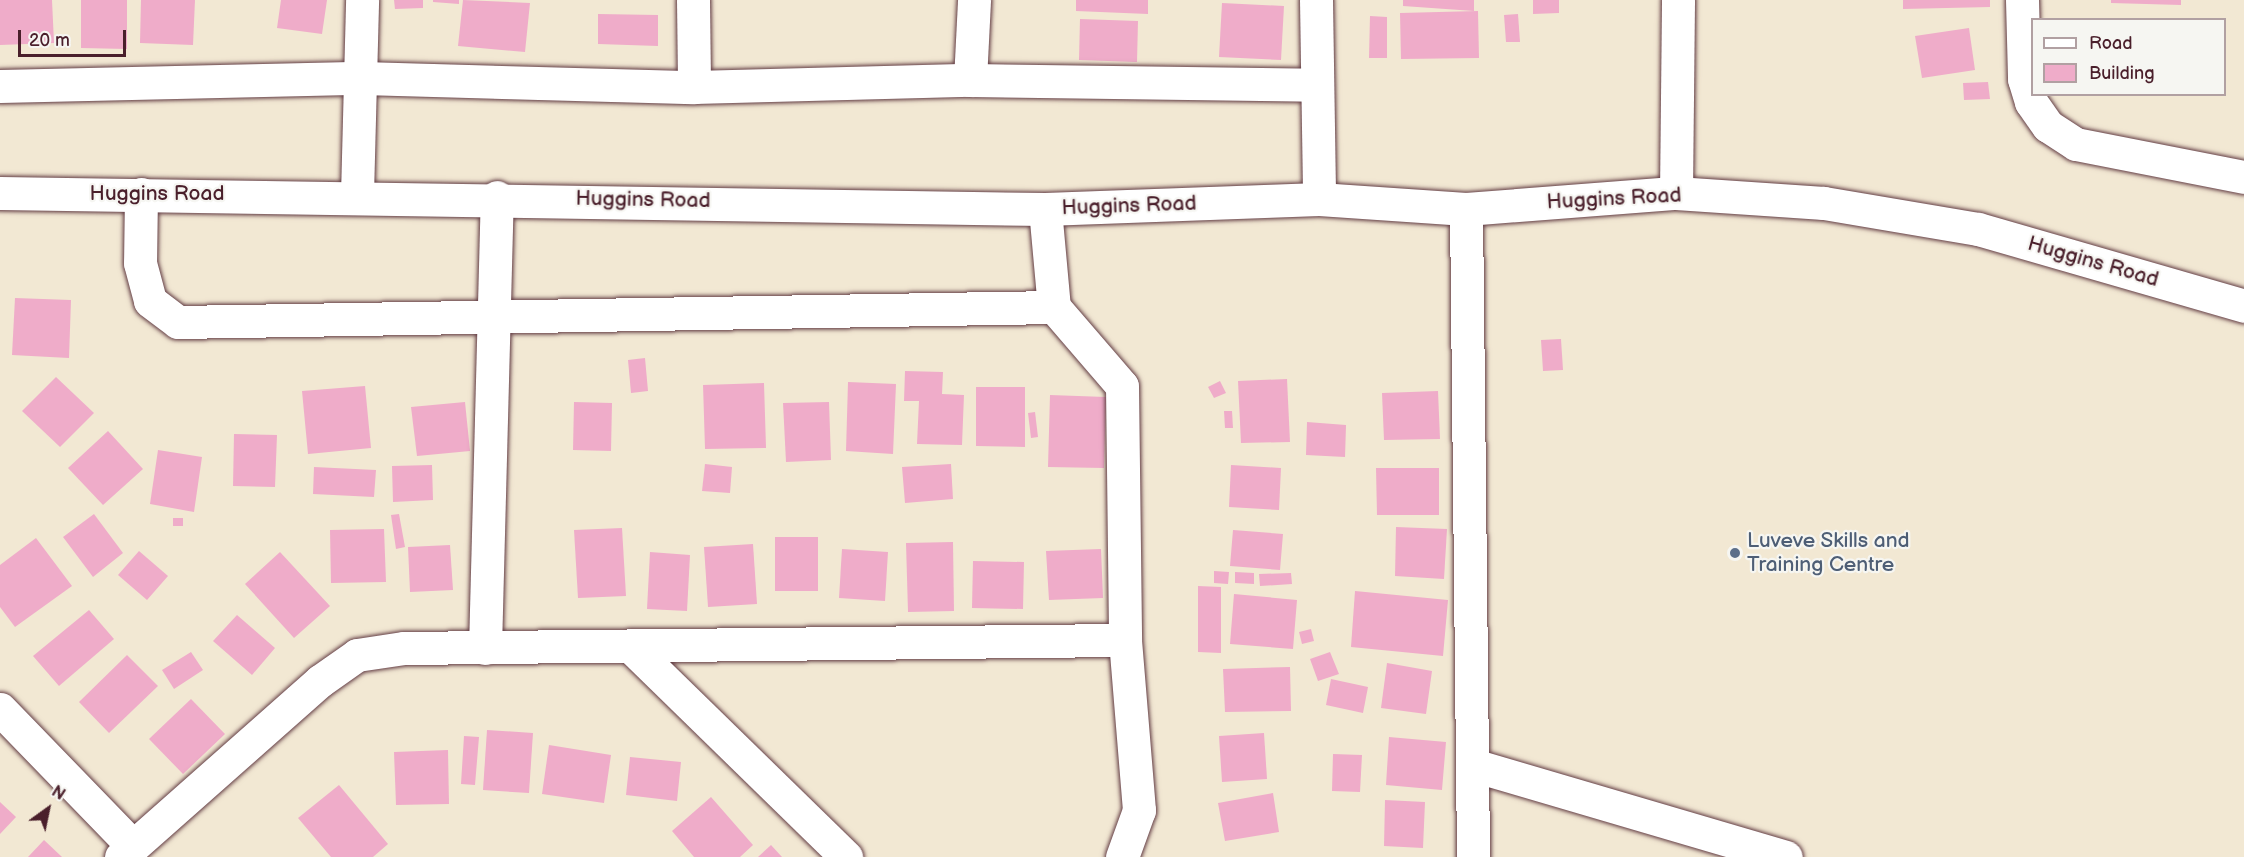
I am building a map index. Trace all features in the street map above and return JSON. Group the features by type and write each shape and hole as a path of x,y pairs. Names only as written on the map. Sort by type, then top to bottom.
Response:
{"street":[{"path":"357,195 362,78 362,0"},
{"path":"693,0 694,87"},
{"path":"970,80 974,0"},
{"path":"1316,0 1319,199"},
{"path":"1676,193 1678,0"},
{"path":"2022,0 2024,79 2037,113 2048,126 2076,144 2244,177"},
{"path":"0,86 362,78 694,87 970,80 1316,84"},
{"name":"Huggins Road","path":"0,193 497,197 1045,208 1319,199 1466,208 1676,193 1824,203 1978,229 2244,306"},
{"path":"141,194 140,263 150,301 178,322 1054,307"},
{"path":"485,648 497,197"},
{"path":"1045,208 1054,307 1122,386 1125,640 1139,810 1122,857"},
{"path":"1466,208 1473,857"},
{"path":"0,709 127,851 357,655 404,648 1125,640"},
{"path":"630,646 846,857"},
{"path":"1473,765 1785,857"}],"building":[{"path":"0,0 52,0 54,43 0,45"},
{"path":"81,0 127,0 127,49 81,48"},
{"path":"141,0 195,0 193,45 140,43"},
{"path":"281,0 327,0 322,34 277,28"},
{"path":"394,0 423,0 423,8 395,9"},
{"path":"433,0 459,0 459,4 433,2"},
{"path":"463,0 530,3 525,52 458,46"},
{"path":"1076,0 1148,0 1148,14 1076,11"},
{"path":"1403,0 1474,0 1474,11 1403,6"},
{"path":"1533,0 1559,0 1559,13 1533,14"},
{"path":"1903,0 1990,0 1990,7 1903,9"},
{"path":"2111,0 2181,0 2181,5 2111,3"},
{"path":"1222,3 1284,6 1281,60 1219,57"},
{"path":"1478,11 1479,58 1401,59 1400,13"},
{"path":"598,14 658,15 658,46 598,44"},
{"path":"1518,14 1520,42 1506,42 1504,15"},
{"path":"1370,16 1387,17 1387,58 1369,58"},
{"path":"1080,19 1138,21 1137,62 1079,60"},
{"path":"1969,28 1975,70 1922,78 1915,36"},
{"path":"1988,82 1990,99 1964,100 1963,83"},
{"path":"15,298 71,300 69,358 12,355"},
{"path":"1561,339 1563,370 1543,371 1541,340"},
{"path":"645,358 648,391 631,393 628,360"},
{"path":"905,371 943,372 942,394 964,395 962,445 917,444 919,401 904,401"},
{"path":"56,377 94,413 60,447 22,411"},
{"path":"1287,379 1290,442 1241,443 1238,381"},
{"path":"1220,381 1226,393 1214,398 1208,387"},
{"path":"848,382 896,384 893,454 846,451"},
{"path":"764,383 766,448 705,449 703,385"},
{"path":"365,386 371,448 308,454 302,391"},
{"path":"976,387 1025,387 1025,447 976,446"},
{"path":"1438,391 1440,439 1384,440 1382,393"},
{"path":"1050,395 1106,397 1104,468 1048,467"},
{"path":"465,402 470,451 417,456 411,407"},
{"path":"574,402 612,403 611,451 573,450"},
{"path":"829,402 831,460 786,462 783,403"},
{"path":"1224,411 1232,411 1233,428 1225,428"},
{"path":"1035,412 1038,437 1031,438 1028,413"},
{"path":"1307,422 1346,425 1345,457 1306,455"},
{"path":"108,431 143,469 103,505 68,468"},
{"path":"234,434 277,435 275,487 233,486"},
{"path":"158,450 202,457 194,512 150,504"},
{"path":"705,464 732,467 730,493 702,491"},
{"path":"951,464 953,499 905,503 902,467"},
{"path":"432,465 433,500 393,502 392,466"},
{"path":"1231,465 1281,468 1279,510 1229,507"},
{"path":"314,467 376,470 374,497 313,494"},
{"path":"1376,468 1439,468 1439,515 1377,515"},
{"path":"94,514 123,553 93,577 63,537"},
{"path":"399,514 405,547 396,549 391,515"},
{"path":"173,518 183,518 183,526 173,526"},
{"path":"1396,527 1447,529 1444,579 1395,576"},
{"path":"622,528 626,596 578,598 574,530"},
{"path":"384,529 386,582 331,583 330,530"},
{"path":"1233,530 1283,534 1280,570 1230,566"},
{"path":"775,537 818,537 818,591 775,591"},
{"path":"36,538 72,586 15,627 0,607 0,565"},
{"path":"953,542 954,611 908,612 906,543"},
{"path":"753,544 757,604 708,607 704,547"},
{"path":"450,545 453,590 410,592 408,547"},
{"path":"842,549 888,552 885,601 839,598"},
{"path":"1101,549 1103,598 1049,600 1046,551"},
{"path":"139,551 168,576 147,600 118,575"},
{"path":"280,552 330,606 294,638 245,584"},
{"path":"650,552 690,555 687,611 647,609"},
{"path":"973,561 1024,562 1023,609 972,608"},
{"path":"1214,571 1229,572 1228,584 1214,583"},
{"path":"1235,572 1254,573 1254,584 1235,583"},
{"path":"1291,573 1292,584 1260,586 1259,574"},
{"path":"1198,586 1221,587 1221,653 1198,652"},
{"path":"1355,591 1448,600 1443,656 1351,647"},
{"path":"1234,594 1297,600 1293,649 1230,644"},
{"path":"89,610 114,639 59,686 33,656"},
{"path":"237,615 275,648 252,675 213,641"},
{"path":"1311,629 1314,641 1302,644 1299,632"},
{"path":"191,652 203,670 174,689 162,670"},
{"path":"1330,652 1339,674 1318,681 1310,659"},
{"path":"127,655 158,686 109,733 79,702"},
{"path":"1387,663 1432,671 1426,714 1381,708"},
{"path":"1290,667 1291,711 1225,712 1223,669"},
{"path":"1331,679 1368,687 1363,713 1326,705"},
{"path":"191,699 225,734 183,774 149,739"},
{"path":"487,730 533,733 529,793 483,790"},
{"path":"1264,733 1267,779 1222,782 1219,736"},
{"path":"464,736 479,737 475,785 461,784"},
{"path":"1389,737 1446,742 1442,790 1386,785"},
{"path":"549,745 611,755 604,803 542,794"},
{"path":"448,750 449,804 396,805 394,752"},
{"path":"1333,754 1362,755 1360,792 1332,791"},
{"path":"630,757 681,762 677,801 626,795"},
{"path":"339,785 388,844 373,857 331,857 298,818"},
{"path":"1273,793 1279,832 1225,841 1218,803"},
{"path":"711,797 753,845 740,857 694,857 672,831"},
{"path":"1385,800 1425,802 1423,848 1384,846"},
{"path":"0,802 16,817 0,834"},
{"path":"44,840 62,857 28,857"},
{"path":"771,845 782,857 758,857"}],"place":[{"name":"Luveve Skills and Training Centre","path":"1735,553"}]}
